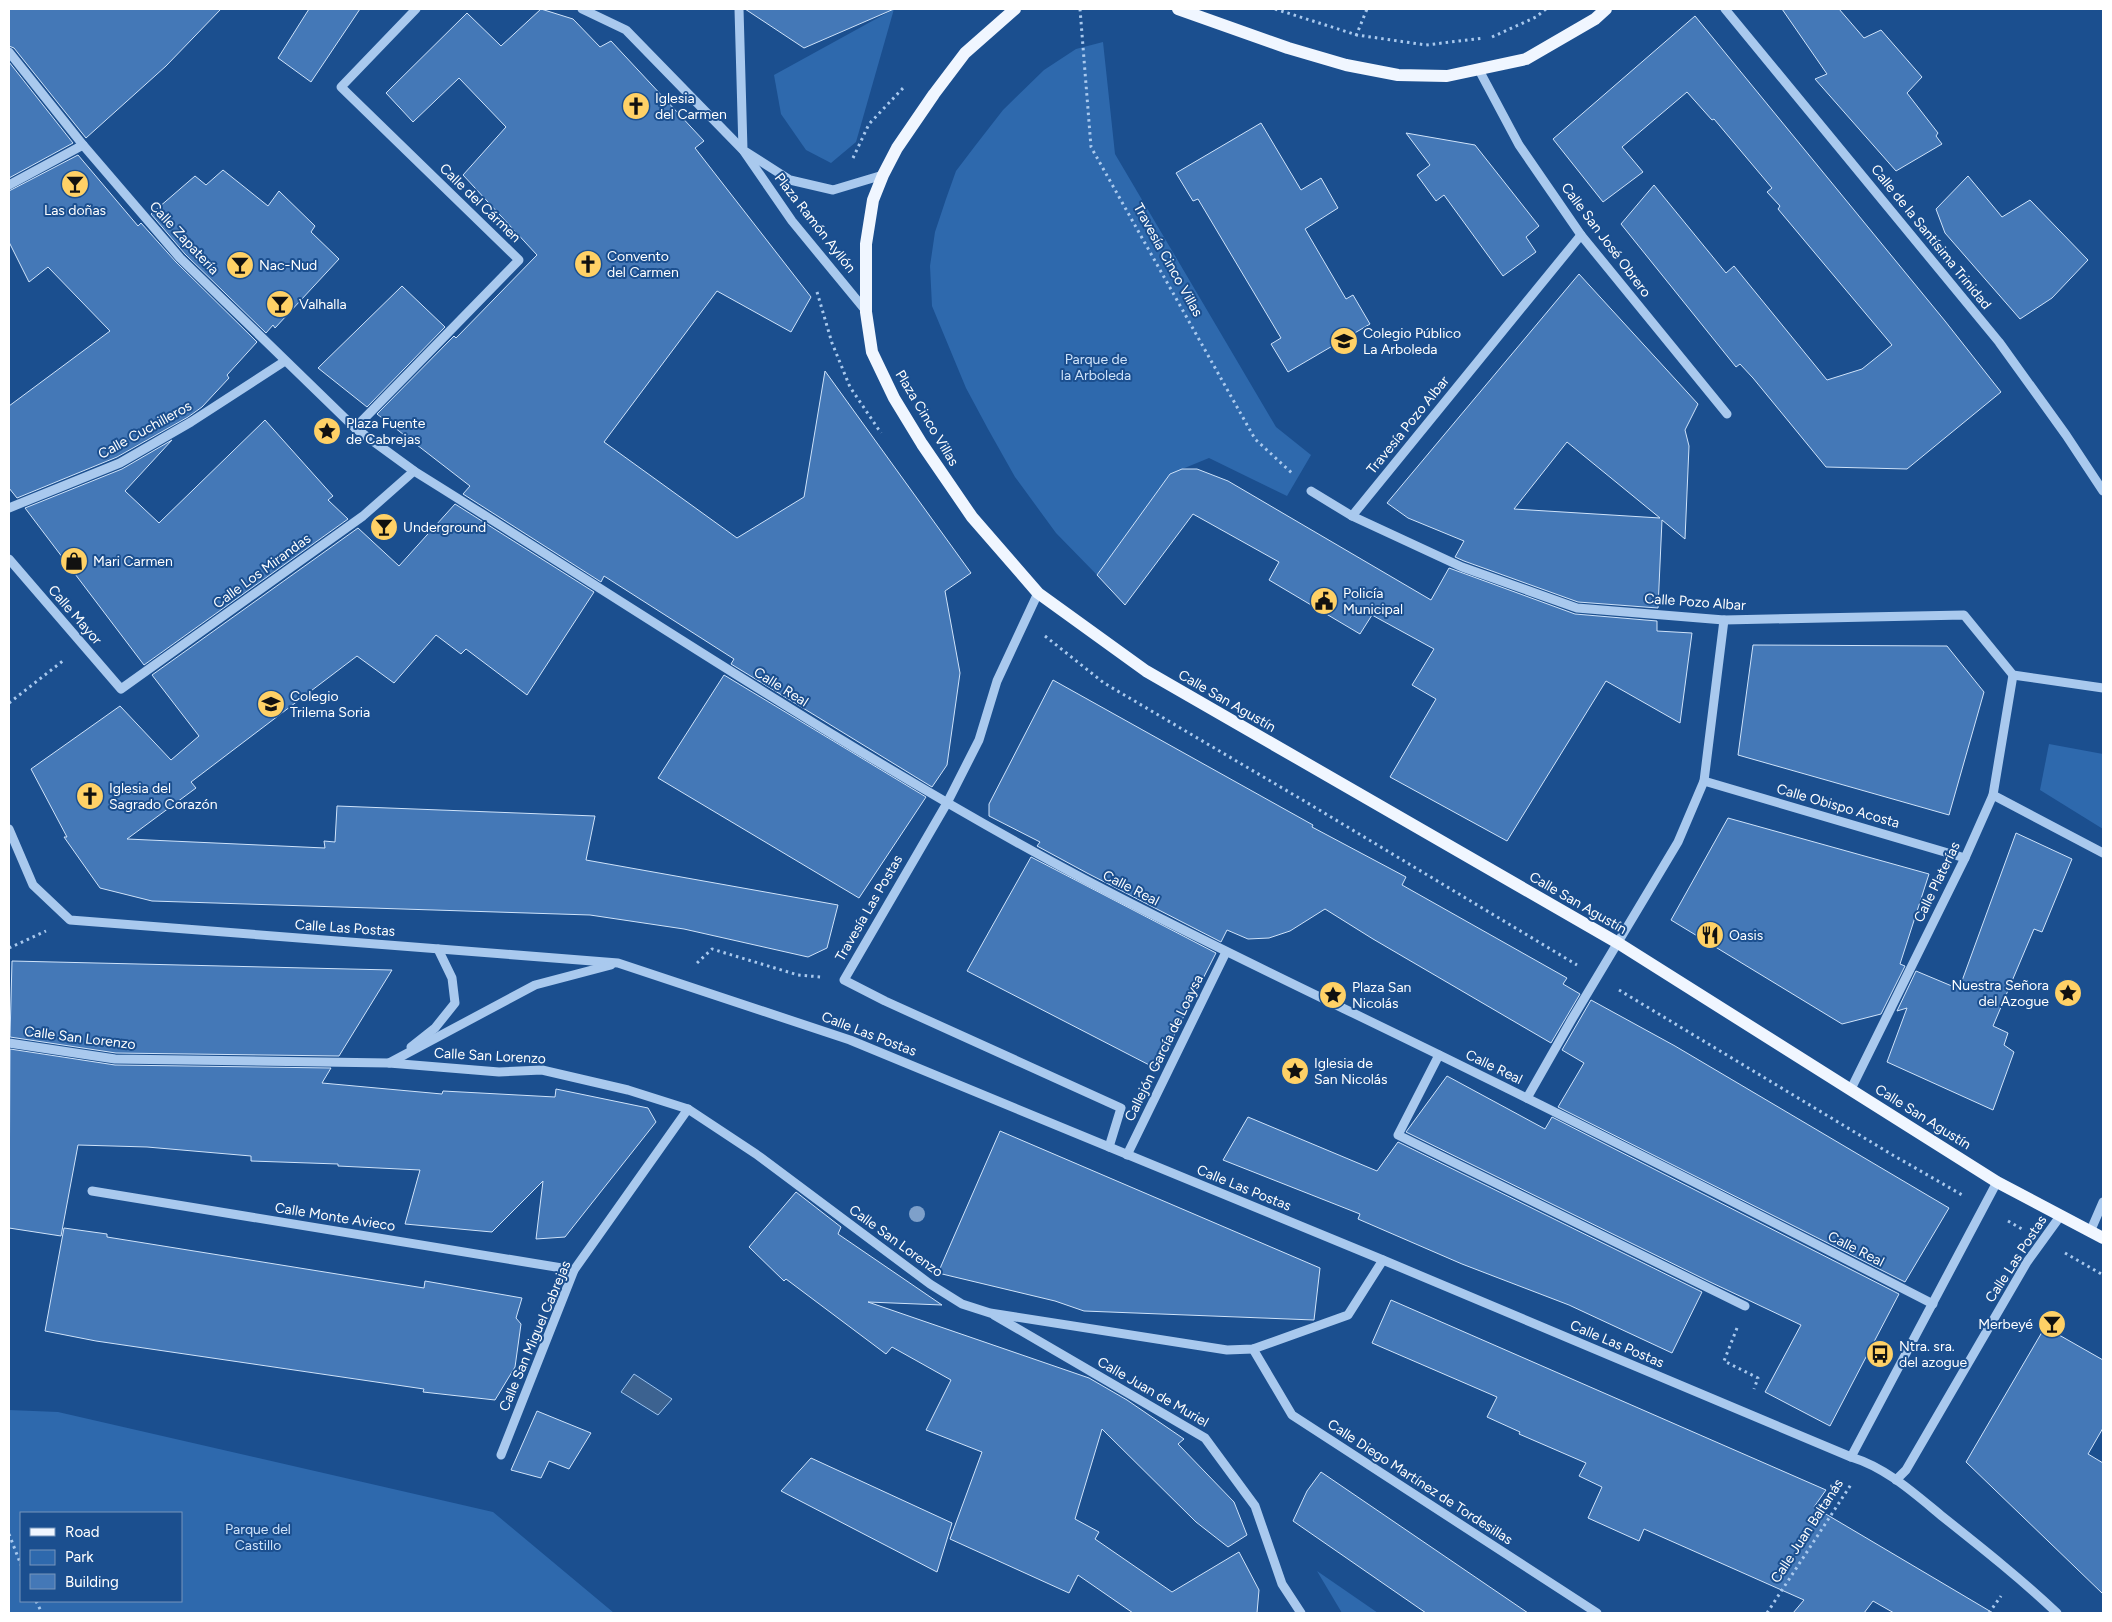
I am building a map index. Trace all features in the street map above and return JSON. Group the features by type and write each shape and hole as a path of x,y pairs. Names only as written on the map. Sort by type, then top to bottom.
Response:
{"main road":[{"name":"Plaza Cinco Villas","path":"1015,9 965,53 897,148 883,175 873,200 866,244 866,312 872,352 894,398 922,444 972,517 1038,593"},
{"path":"1178,9 1288,48 1346,65 1398,75 1447,76 1526,59 1596,19 1606,9"},
{"name":"Calle San Agustín","path":"1038,593 1146,671 1618,943 1997,1182 2103,1238"}],"street":[{"name":"Calle del Cármen","path":"355,428 519,260 341,87 416,9"},
{"name":"Plaza Ramón Ayllón","path":"582,9 626,30 743,150 792,221 866,312"},
{"path":"739,9 743,150"},
{"name":"Calle de la Santísima Trinidad","path":"1725,9 1998,342 2066,435 2103,491"},
{"name":"Calle Zapatería","path":"9,52 83,145 180,258 355,428"},
{"name":"Calle San José Obrero","path":"1480,70 1519,145 1581,234 1727,414"},
{"path":"9,185 83,145"},
{"name":"Plaza Ramón Ayllón","path":"743,150 790,180 833,190 883,175"},
{"name":"Travesía Pozo Albar","path":"1352,516 1581,234"},
{"name":"Calle Cuchilleros","path":"9,508 120,462 191,422 285,361"},
{"name":"Calle Real","path":"355,428 414,471 808,721 947,803 1083,878 1226,952 1527,1098 1933,1304"},
{"name":"Calle Los Mirandas","path":"121,689 363,516 414,471"},
{"name":"Calle Pozo Albar","path":"1310,491 1352,516 1462,567 1577,608 1724,620 1964,615 2013,675"},
{"name":"Calle Mayor","path":"9,559 121,689"},
{"name":"Travesía Las Postas","path":"1038,593 997,681 979,740 947,803 844,980 885,1001 1120,1108 1109,1147"},
{"path":"1527,1098 1678,842 1704,782 1724,620"},
{"path":"2013,675 2103,688"},
{"name":"Calle Platerías","path":"1852,1089 1965,858 1993,795 2013,675"},
{"name":"Calle Obispo Acosta","path":"1704,782 1965,858"},
{"path":"1993,795 2103,853"},
{"path":"9,829 33,885 70,920"},
{"name":"Calle Las Postas","path":"70,920 618,963 850,1040 1382,1260 1851,1458 1866,1462 1896,1480 1906,1470 2027,1262 2061,1215"},
{"name":"Calle San Lorenzo","path":"389,1063 435,1028 455,1002 452,978 438,949"},
{"name":"Callejón García de Loaysa","path":"1127,1155 1226,952"},
{"path":"389,1063 536,985 618,963"},
{"name":"Calle San Lorenzo","path":"9,1044 115,1059 389,1063 499,1072 542,1070 628,1090 688,1109 756,1154 930,1284 962,1304 990,1313 1228,1350 1253,1349 1348,1315 1382,1260"},
{"path":"1439,1055 1398,1135 1745,1306"},
{"name":"Calle San Miguel Cabrejas","path":"501,1455 574,1270 688,1109"},
{"path":"1851,1458 1997,1182"},
{"name":"Calle Monte Avieco","path":"92,1191 574,1270"},
{"path":"2090,1232 2103,1202"},
{"name":"Calle Juan de Muriel","path":"990,1313 1205,1438 1255,1506 1282,1584 1301,1613"},
{"name":"Calle Diego Martínez de Tordesillas","path":"1253,1349 1292,1415 1597,1613"},
{"path":"1896,1480 2016,1574 2057,1613"}],"path":[{"name":"Travesía Cinco Villas","path":"1080,9 1091,147 1255,439 1310,491"},
{"path":"1275,9 1357,35 1426,45 1490,38 1536,17 1546,9"},
{"path":"1346,65 1367,9"},
{"path":"840,188 869,124 909,82"},
{"path":"816,289 832,343 850,387 883,436"},
{"path":"1026,620 1104,683 1890,1154 2103,1275"},
{"path":"9,703 52,669"},
{"path":"9,948 70,920"},
{"path":"675,982 712,949 798,975 844,980"},
{"path":"1745,1306 1724,1361 1754,1376"},
{"name":"Calle Juan Baltanás","path":"1767,1613 1866,1462"},
{"path":"9,1534 20,1562"}],"green space":[{"path":"894,9 856,142 831,163 806,150 781,114 774,75"},
{"name":"Parque de la Arboleda","path":"1103,42 1115,154 1276,427 1311,455 1287,496 1209,458 1170,474 1097,575 1056,533 1015,477 988,429 966,388 932,306 930,266 935,232 956,171 975,146 1003,110 1044,70 1076,49"},
{"path":"2049,744 2103,754 2103,829 2040,790"},
{"name":"Parque del Castillo","path":"9,1410 58,1412 493,1512 614,1613 9,1613"},
{"path":"1317,1571 1378,1613 1342,1613"}],"shaded area":[{"path":"634,1374 672,1399 658,1415 621,1392"}],"building":[{"path":"9,9 221,9 166,66 86,138 14,48 9,46"},
{"path":"309,9 360,9 311,82 278,58"},
{"path":"541,9 573,19 600,47 611,41 704,141 695,148 811,297 791,332 717,291 604,442 737,538 804,497 825,371 971,573 945,591 960,673 947,765 932,787 731,664 734,659 604,576 601,582 463,494 470,486 377,414 454,336 456,338 537,255 463,175 506,127 459,78 413,122 386,93 467,13 501,46"},
{"path":"745,9 894,9 804,48"},
{"path":"1782,9 1839,9 1864,38 1881,30 1922,77 1907,93 1938,133 1936,136 1942,144 1896,171 1815,79 1827,74"},
{"path":"1695,16 2001,392 1907,469 1826,467 1753,378 1740,364 1736,367 1621,224 1654,185 1726,273 1734,266 1827,380 1862,369 1892,345 1778,209 1780,206 1767,192 1772,188 1714,119 1712,120 1687,92 1622,147 1643,172 1603,202 1553,139"},
{"path":"9,62 73,143 9,178"},
{"path":"1261,123 1301,190 1321,178 1338,208 1305,229 1346,299 1353,295 1370,324 1288,372 1271,344 1281,338 1198,199 1193,201 1176,173"},
{"path":"1406,133 1475,145 1539,226 1526,237 1536,252 1503,276 1444,195 1436,201 1417,175 1430,165"},
{"path":"78,155 138,226 141,223 176,262 257,342 227,375 229,378 202,407 188,417 117,457 17,498 9,488 9,406 110,331 48,267 29,282 9,242 9,191"},
{"path":"223,170 268,206 279,191 315,226 311,232 339,259 275,328 273,325 266,333 185,254 151,214 195,176 206,185"},
{"path":"1968,176 2002,217 2030,200 2088,260 2052,298 2020,319 1945,233 1936,209"},
{"path":"1579,274 1698,404 1685,430 1689,446 1685,539 1662,520 1658,608 1578,602 1464,561 1455,557 1464,541 1408,518 1387,503","holes":["1567,442 1660,518 1514,509"]},
{"path":"402,286 445,327 367,407 318,368"},
{"path":"265,420 333,496 328,500 348,519 144,665 25,508 122,469 172,440 125,491 159,523"},
{"path":"1182,469 1197,469 1228,481 1431,600 1449,568 1575,614 1657,621 1657,631 1692,633 1680,723 1606,681 1507,841 1390,777 1436,699 1412,685 1434,649 1372,615 1360,634 1269,580 1279,562 1193,514 1125,605 1097,575 1170,474"},
{"name":"Colegio Trilema Soria","path":"455,504 594,592 527,695 466,649 461,654 436,635 394,683 357,656 191,782 196,788 127,839 325,848 324,841 335,842 337,806 595,816 586,860 838,905 827,948 808,957 684,929 590,915 152,901 100,888 64,837 67,837 31,769 120,706 171,760 199,736 152,675 358,528 399,566"},
{"path":"1753,645 1947,646 1984,692 1949,815 1738,755"},
{"path":"724,675 926,797 859,898 658,778"},
{"path":"1053,680 1313,825 1312,827 1406,877 1402,885 1567,978 1563,984 1580,994 1551,1043 1325,909 1290,931 1269,938 1248,939 1227,930 1221,942 1037,846 1040,842 989,816 989,804"},
{"path":"1728,818 1929,874 1900,964 1905,966 1881,1014 1842,1024 1671,920"},
{"path":"2016,833 2072,859 2042,932 2034,929 1993,1026 2008,1033 2004,1045 2014,1052 1993,1110 1887,1062 1907,1008 1897,1011 1916,971 1959,989"},
{"path":"1031,857 1216,953 1157,1069 967,971"},
{"path":"12,961 392,970 339,1056 116,1053 10,1037"},
{"path":"1591,1000 1675,1046 1949,1208 1905,1282 1558,1107 1584,1063 1562,1050"},
{"path":"10,1049 115,1065 331,1068 322,1083 442,1094 443,1091 555,1097 556,1089 648,1108 656,1122 565,1237 536,1239 543,1181 492,1232 405,1224 420,1170 338,1166 338,1164 251,1161 251,1156 147,1147 78,1145 61,1236 9,1228"},
{"path":"1447,1076 1545,1129 1552,1117 1899,1294 1830,1426 1765,1392 1801,1325 1406,1132"},
{"path":"1248,1117 1377,1171 1398,1142 1702,1292 1672,1353 1569,1305 1462,1264 1358,1219 1360,1214 1223,1160"},
{"path":"1000,1131 1320,1268 1314,1320 1084,1311 1055,1301 938,1273"},
{"path":"796,1192 841,1227 838,1234 942,1305 868,1302 1089,1378 1127,1400 1184,1439 1178,1444 1234,1502 1247,1535 1228,1547 1196,1522 1102,1429 1075,1519 1099,1532 1095,1539 1172,1592 1239,1552 1259,1590 1257,1613 1133,1613 1078,1575 1069,1593 950,1539 982,1452 926,1430 951,1380 892,1347 886,1354 786,1279 784,1281 749,1247"},
{"path":"64,1228 107,1234 107,1237 424,1288 425,1281 522,1298 516,1318 521,1324 515,1367 495,1400 423,1392 424,1389 96,1341 45,1331"},
{"path":"1391,1300 1826,1490 1814,1507 1993,1613 1894,1613 1873,1601 1864,1613 1793,1613 1804,1600 1644,1529 1639,1541 1588,1518 1602,1487 1579,1476 1586,1463 1519,1434 1520,1432 1487,1417 1497,1397 1372,1343"},
{"path":"2045,1327 2103,1360 2103,1428 2088,1454 2103,1463 2103,1594 1966,1462"},
{"path":"537,1411 591,1433 569,1469 549,1461 541,1478 511,1470"},
{"path":"811,1458 952,1523 937,1572 781,1491"},
{"path":"1321,1472 1528,1613 1426,1613 1293,1521 1307,1491"}],"place":[{"name":"Iglesia del Carmen","path":"636,106"},
{"name":"Las doñas","path":"75,184"},
{"name":"Convento del Carmen","path":"588,264"},
{"name":"Nac-Nud","path":"240,265"},
{"name":"Valhalla","path":"280,304"},
{"name":"Colegio Público La Arboleda","path":"1344,341"},
{"name":"Plaza Fuente de Cabrejas","path":"327,431"},
{"name":"Underground","path":"384,527"},
{"name":"Mari Carmen","path":"74,561"},
{"name":"Policía Municipal","path":"1324,601"},
{"name":"Colegio Trilema Soria","path":"271,704"},
{"name":"Iglesia del Sagrado Corazón","path":"90,796"},
{"name":"Oasis","path":"1710,935"},
{"name":"Nuestra Señora del Azogue","path":"2068,993"},
{"name":"Plaza San Nicolás","path":"1333,995"},
{"name":"Iglesia de San Nicolás","path":"1295,1071"},
{"name":"Merbeyé","path":"2052,1324"},
{"name":"Ntra. sra. del azogue","path":"1880,1354"}]}
